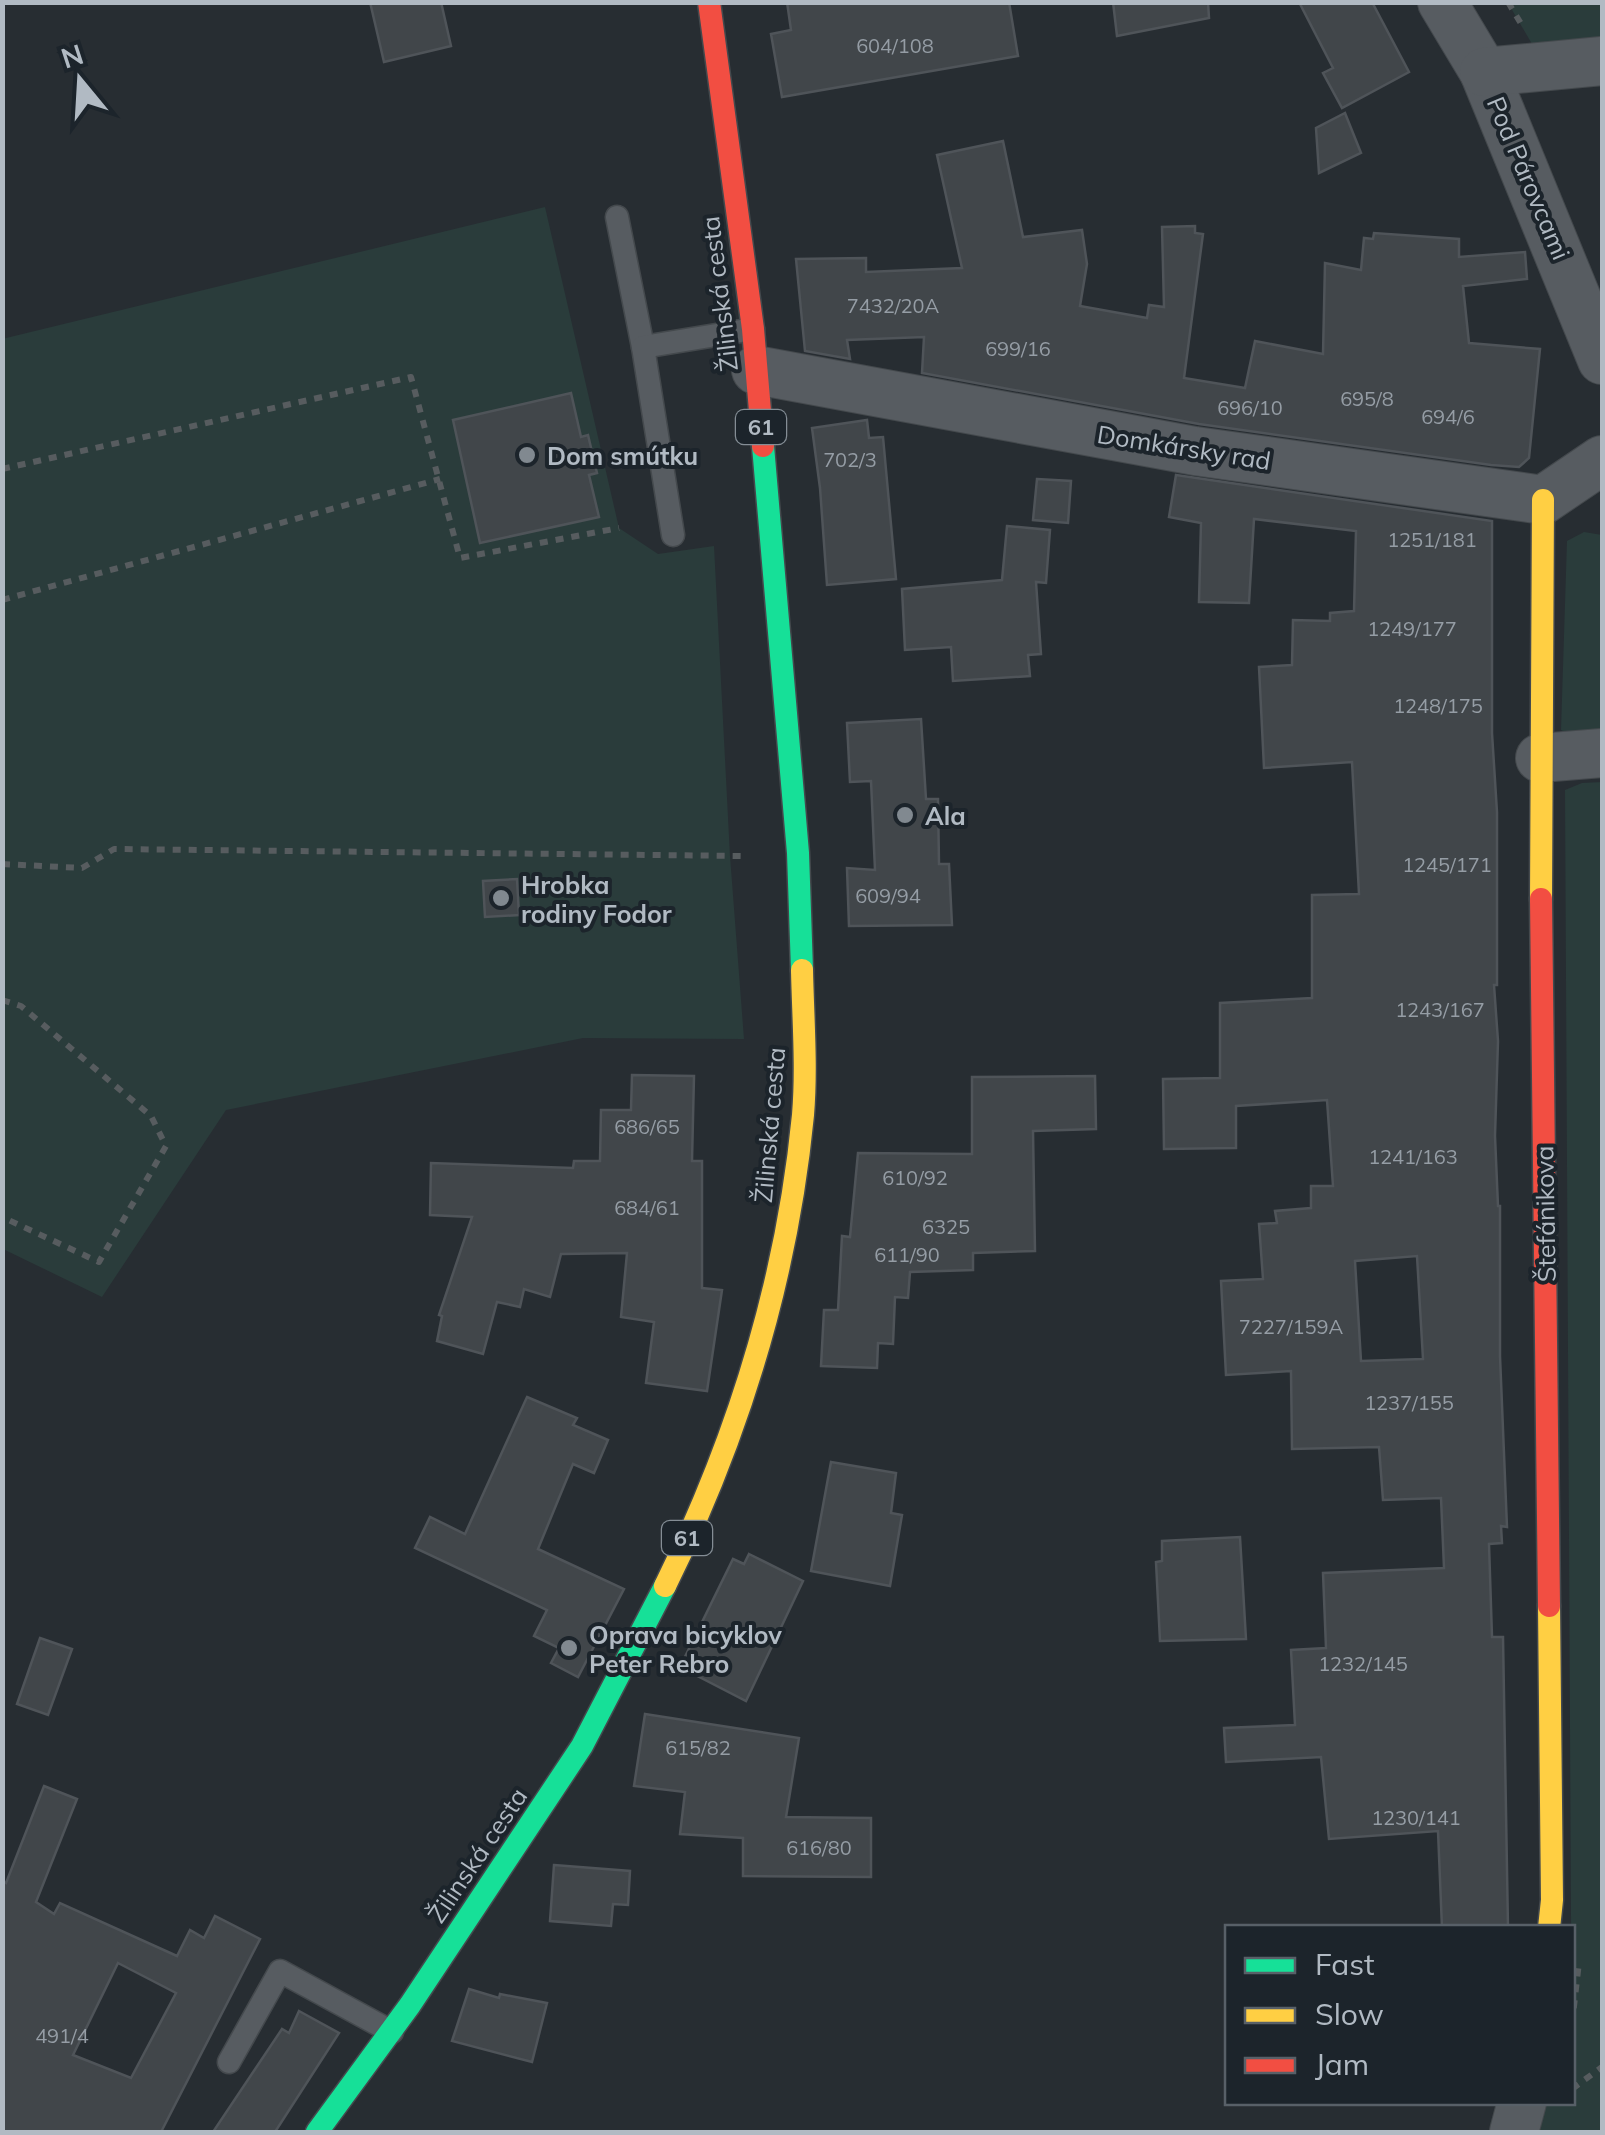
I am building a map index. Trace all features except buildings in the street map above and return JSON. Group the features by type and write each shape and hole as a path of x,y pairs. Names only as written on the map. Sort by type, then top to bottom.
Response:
{"main road":[{"name":"Žilinská cesta","path":"317,2132 392,2032 582,1746 674,1569 730,1436 755,1365 786,1231 803,1113 804,1001 797,835 754,350 709,2"},
{"name":"Štefánikova","path":"1543,500 1540,758 1552,1881 1549,1925"}],"street":[{"name":"Pod Párovcami","path":"1442,2 1484,72 1602,360"},
{"path":"1484,72 1602,61"},
{"name":"Domkársky rad","path":"754,350 1194,451 1543,500"},
{"path":"1543,500 1602,460"},
{"path":"1540,758 1602,752"},
{"path":"1514,2132 1521,2105"}],"lane":[{"path":"617,216 673,535"},
{"path":"643,347 754,350"},
{"path":"229,2062 280,1970 392,2032"}],"path":[{"path":"2,469 411,378 460,558 619,528"},
{"path":"2,600 440,479"},
{"path":"2,864 82,868 114,849 743,856"},
{"path":"2,1000 20,1006 151,1116 166,1146 99,1262 2,1216"},
{"path":"1575,2087 1602,2067"}],"shaded area":[{"path":"1508,3 1602,3 1602,37 1532,44"},
{"path":"545,207 619,528 658,554 714,546 744,1039 583,1038 226,1110 102,1297 3,1249 2,339"},
{"path":"1584,532 1602,535 1602,730 1569,734 1561,730 1567,541"},
{"path":"1602,782 1602,2132 1535,2132 1542,2105 1575,2105 1565,790 1582,783"}],"traffic: fast":[{"path":"763,446 798,853 802,970"},
{"path":"317,2132 410,2005 582,1746 665,1586"}],"traffic: slow":[{"path":"1541,899 1543,500"},
{"path":"665,1586 737,1415 772,1297 803,1115 802,970"},
{"path":"1549,1606 1549,1925"}],"traffic: jam":[{"path":"709,2 753,329 763,446"},
{"path":"1541,899 1549,1606"}],"place":[{"name":"Dom smútku","path":"527,455"},
{"name":"Ala","path":"905,815"},
{"name":"Hrobka rodiny Fodor","path":"501,898"},
{"name":"Oprava bicyklov Peter Rebro","path":"569,1648"}]}
